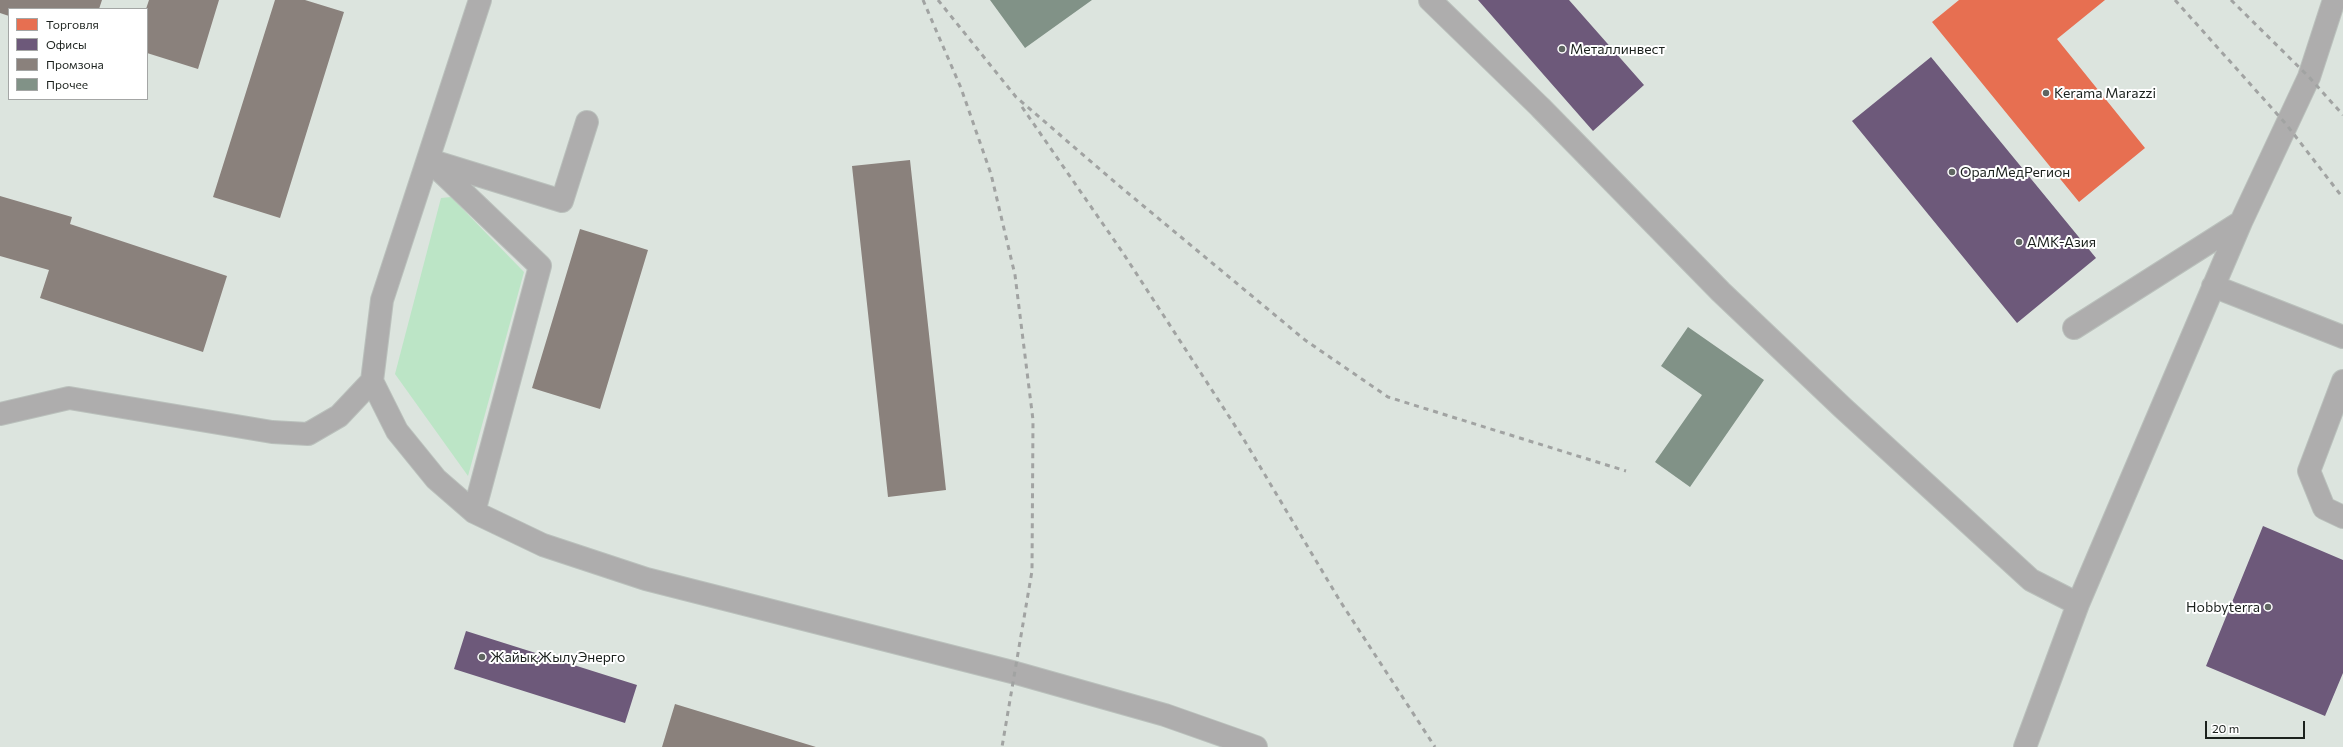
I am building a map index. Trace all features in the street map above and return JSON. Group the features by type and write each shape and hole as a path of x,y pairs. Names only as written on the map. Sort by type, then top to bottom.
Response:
{"street":[{"path":"480,0 429,160 382,300 372,381 396,431 436,479 474,512 543,545 646,579 1016,673 1165,715 1256,747"},
{"path":"1430,0 1540,107 1721,292 1843,408 2031,580 2078,604"},
{"path":"2025,747 2078,604 2241,222 2309,77 2334,0"},
{"path":"429,160 562,201 587,122"},
{"path":"429,160 540,266 474,512"},
{"path":"2074,328 2241,222"},
{"path":"2213,286 2343,337"},
{"path":"0,414 70,398 272,432 308,434 339,416 372,381"},
{"path":"2343,381 2309,470 2324,508 2343,517"}],"green space":[{"path":"451,197 524,272 468,476 395,374 441,198"}],"building: Торговля":[{"name":"Kerama Marazzi","path":"1959,0 2105,0 2057,39 2145,148 2079,202 1932,22"}],"building: Офисы":[{"path":"1478,0 1569,0 1644,85 1593,131"},
{"path":"1931,57 2096,258 2017,323 1852,121"},
{"path":"2263,526 2343,560 2343,673 2325,716 2206,666"},
{"path":"466,631 637,685 625,723 454,669"}],"building: Промзона":[{"path":"0,0 102,0 99,8 8,8 8,16 0,13"},
{"path":"149,0 219,0 198,69 148,53 148,8 146,8"},
{"path":"275,0 305,0 344,12 280,218 213,197"},
{"path":"910,160 946,490 888,497 852,166"},
{"path":"0,196 72,217 70,224 227,276 203,352 40,298 49,270 0,256"},
{"path":"580,229 648,250 600,409 532,388"},
{"path":"675,704 816,747 662,747"}],"building: Прочее":[{"path":"990,0 1092,0 1025,48"},
{"path":"1688,327 1764,380 1690,487 1655,462 1702,395 1661,366"}],"railway":[{"path":"923,0 961,88 991,174 1015,275 1033,420 1032,571 1002,747"},
{"path":"938,0 1016,97 1117,184 1305,340 1388,397 1626,471"},
{"path":"2175,0 2286,124 2343,198"},
{"path":"2231,0 2309,77 2343,115"},
{"path":"1022,107 1123,253 1243,438 1340,601 1435,747"}],"place":[{"name":"Металлинвест","path":"1562,49"},
{"name":"Kerama Marazzi","path":"2046,93"},
{"name":"ОралМедРегион","path":"1952,172"},
{"name":"АМК-Азия","path":"2019,242"},
{"name":"Hobbyterra","path":"2268,607"},
{"name":"ЖайықЖылуЭнерго","path":"482,657"}]}
